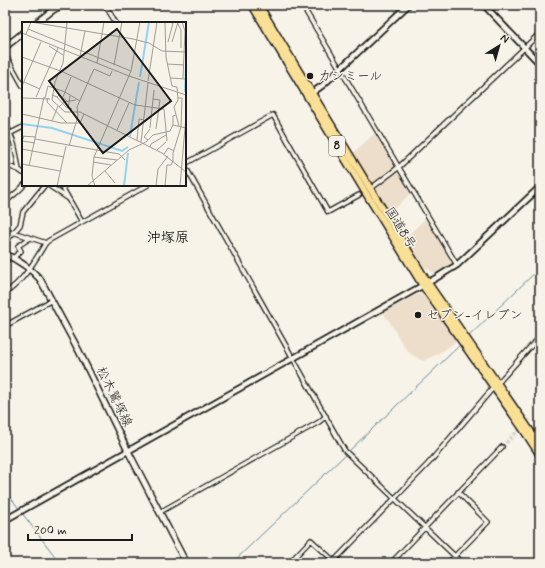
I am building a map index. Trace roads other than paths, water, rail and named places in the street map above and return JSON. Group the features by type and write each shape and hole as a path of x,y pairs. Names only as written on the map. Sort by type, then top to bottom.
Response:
{"highway":[{"name":"国道8号","path":"252,5 367,195 496,386 512,414 540,455"},
{"name":"国道8号","path":"259,5 426,284"},
{"name":"国道8号","path":"496,386 510,401 540,445"},
{"name":"8","path":"510,401 540,438"},
{"name":"8","path":"512,414 540,462"}],"main road":[{"path":"37,22 53,10 63,5"},
{"path":"5,47 22,34"},
{"name":"松木鷲塚線","path":"9,256 36,274 40,279 79,351 128,451 186,563"}],"street":[{"path":"106,5 115,22"},
{"path":"302,5 457,265"},
{"path":"312,93 323,85 408,5"},
{"path":"484,5 540,64"},
{"path":"374,186 399,167 540,33"},
{"path":"5,54 22,84"},
{"path":"186,164 273,115 328,212 359,195"},
{"path":"5,124 11,133 19,170"},
{"path":"11,133 22,128"},
{"path":"5,165 22,172"},
{"path":"186,167 345,451 462,563"},
{"path":"5,203 23,186"},
{"path":"5,241 20,225 23,212 42,186"},
{"path":"50,186 69,199"},
{"path":"62,186 82,222"},
{"path":"5,293 14,288 29,269 46,243 51,239 146,186"},
{"path":"5,520 426,284 457,265 540,186"},
{"path":"5,228 13,233 46,243"},
{"path":"5,263 9,256 21,251 18,246 30,238"},
{"path":"5,326 52,300"},
{"path":"289,563 311,540 333,562 428,464 540,337"},
{"path":"160,512 319,422 326,416"},
{"path":"391,563 502,447"},
{"path":"448,563 488,522 458,492"},
{"path":"5,560 8,563"}],"waterway":[{"path":"468,337 540,268"},
{"path":"348,452 460,345"},
{"path":"232,563 346,454"},
{"path":"5,490 20,510"},
{"path":"22,513 60,563"}],"tunnel":[{"path":"502,447 530,419"}],"place":[{"name":"カシミール","path":"310,76"},
{"name":"セブン-イレブン","path":"418,315"}],"district":[{"name":"沖塚原","path":"168,238"}]}
